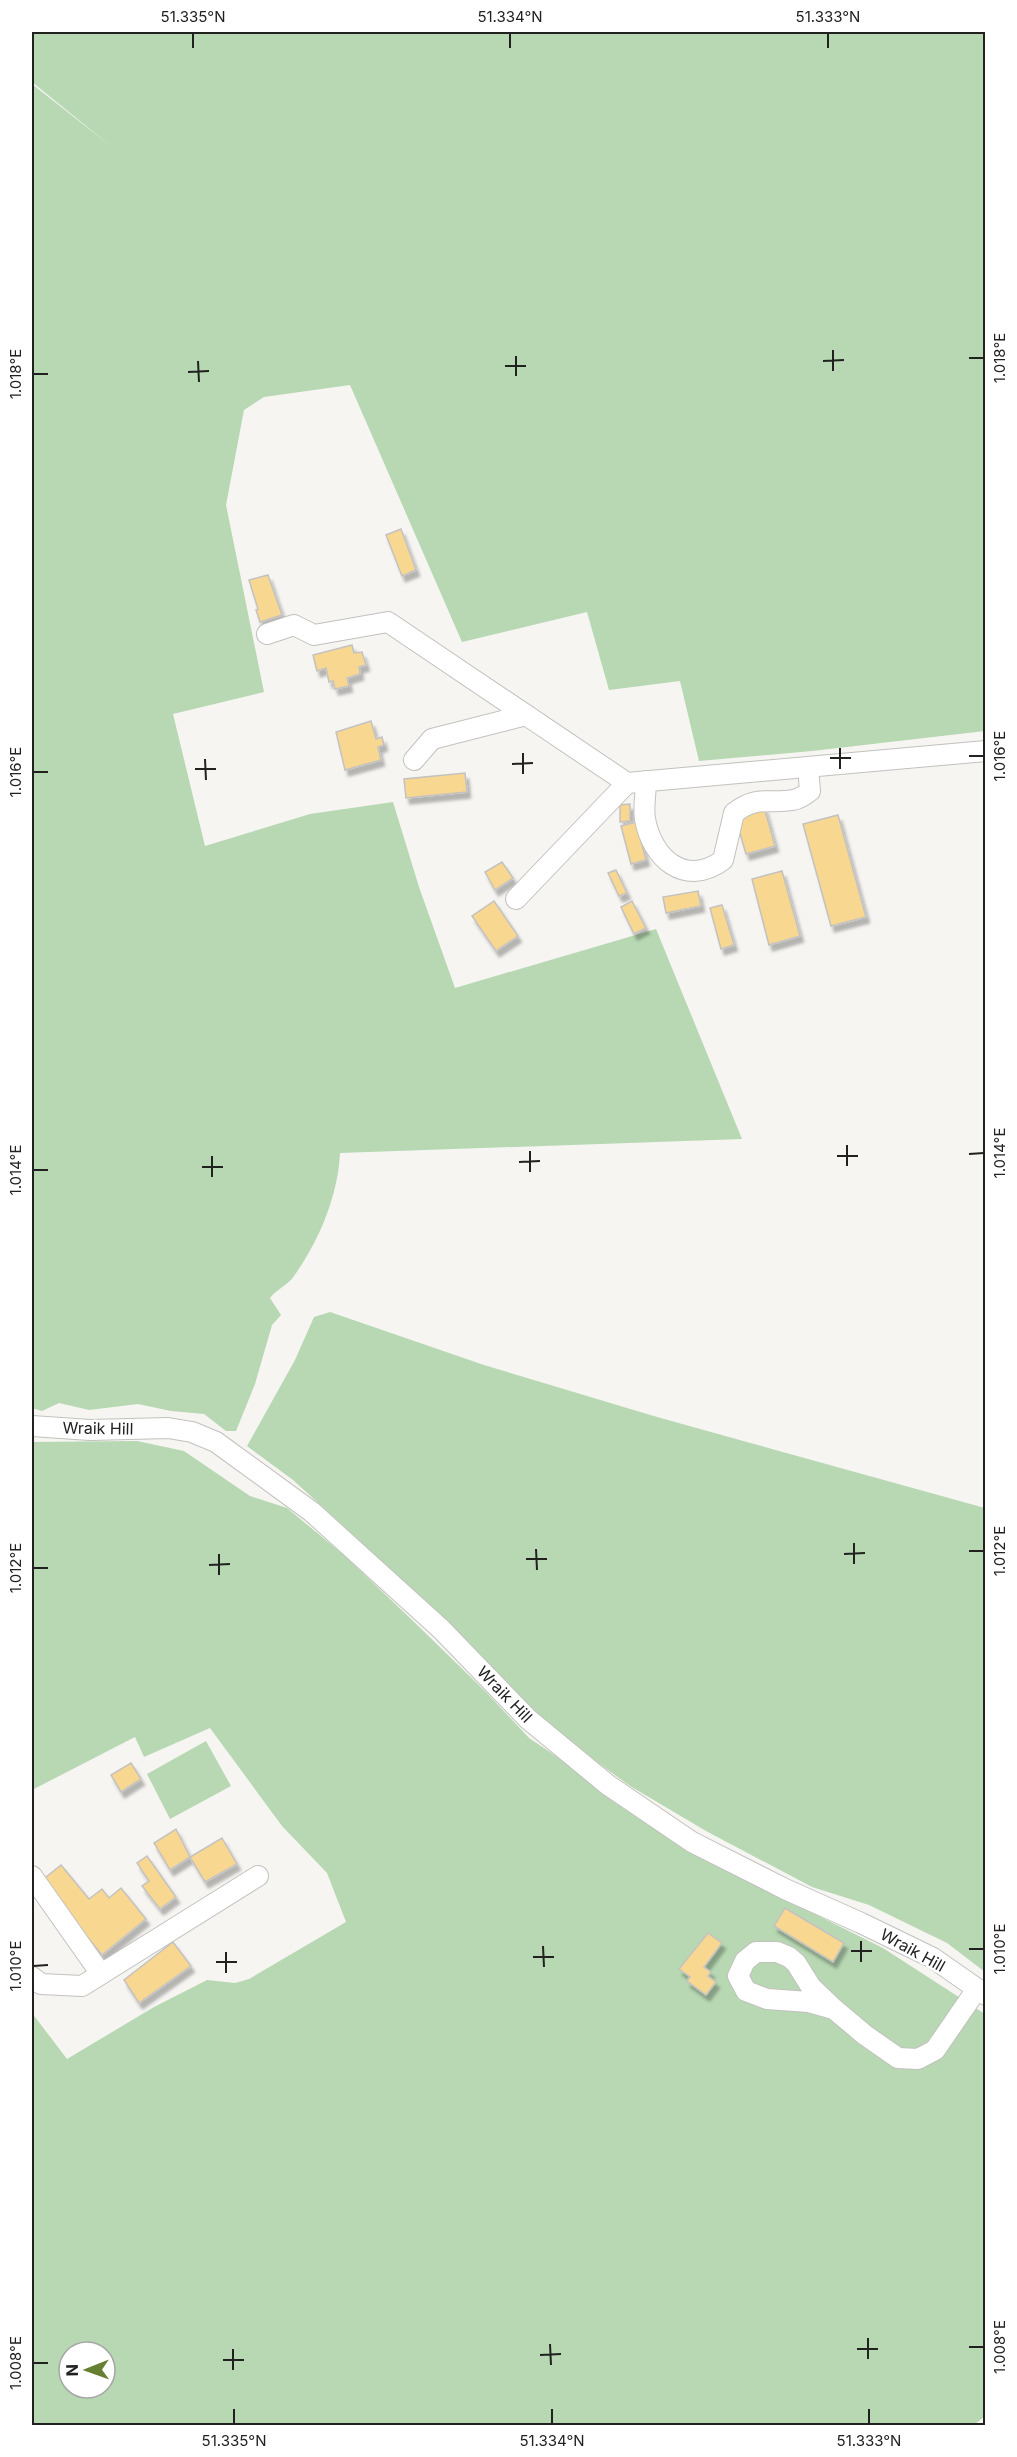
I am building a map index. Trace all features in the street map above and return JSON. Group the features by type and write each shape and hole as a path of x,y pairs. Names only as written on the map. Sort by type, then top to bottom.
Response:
{"street":[{"path":"267,634 294,625 314,635 388,622 526,715 636,782 986,751"},
{"path":"414,760 432,739 526,715"},
{"path":"636,782 650,838 658,851 669,864 685,871 705,870 723,860 734,813 746,804 760,801 796,800 810,792 808,767"},
{"path":"516,899 636,782"},
{"name":"Wraik Hill","path":"32,1426 90,1430 168,1428 192,1432 216,1442 312,1512 441,1629 528,1719 608,1785 692,1842 785,1889 933,1958 981,1992"},
{"path":"32,1876 101,1974"},
{"path":"32,1977 41,1984 82,1986 258,1876"},
{"path":"834,2009 898,2058 918,2059 936,2050 981,1992"}],"green space":[{"path":"32,32 985,32 985,731 812,751 699,761 680,681 609,690 587,612 462,642 350,385 264,397 244,410 226,505 264,692 173,714 205,846 310,814 393,802 419,887 455,988 656,929 742,1139 340,1153 331,1202 319,1233 294,1276 270,1298 281,1315 272,1325 255,1384 236,1431 226,1431 204,1414 171,1411 138,1404 89,1410 59,1403 42,1411 32,1408 32,84 112,147 32,82"},
{"path":"330,1312 484,1365 657,1417 985,1508 985,1972 947,1943 869,1905 812,1887 706,1831 630,1786 535,1717 359,1540 293,1480 247,1446 295,1360 314,1317"},
{"path":"137,1441 184,1451 250,1496 287,1508 345,1556 487,1693 529,1738 696,1850 704,1859 883,1948 985,2014 985,2416 973,2426 32,2425 32,2013 67,2059 154,2007 207,1980 235,1983 249,1979 346,1922 327,1873 282,1826 210,1728 144,1757 135,1737 32,1790 32,1442","holes":["785,1908 844,1943 833,1962 774,1926","708,1933 721,1943 704,1967 711,1972 708,1976 715,1982 705,1995 688,1981 690,1977 680,1969"]},
{"path":"206,1741 231,1786 170,1819 147,1774"}],"building":[{"path":"401,529 416,570 402,576 386,535"},
{"path":"268,575 282,615 260,622 249,580"},
{"path":"352,645 354,653 362,652 366,665 359,667 360,674 347,678 349,686 335,689 333,681 329,682 326,668 317,671 313,655"},
{"path":"371,721 376,739 382,737 384,745 378,747 381,760 345,770 336,732"},
{"path":"465,773 467,792 406,798 404,779"},
{"path":"630,804 630,821 620,822 620,805"},
{"path":"764,807 775,846 746,854 735,816"},
{"path":"838,815 866,917 831,926 803,824"},
{"path":"636,822 646,860 631,864 621,826"},
{"path":"502,862 513,878 495,890 485,872"},
{"path":"616,870 627,893 619,896 608,873"},
{"path":"782,871 800,936 769,945 752,879"},
{"path":"698,891 701,906 666,913 663,897"},
{"path":"494,901 518,936 496,951 472,916"},
{"path":"632,901 646,928 634,934 621,907"},
{"path":"722,905 734,945 721,949 710,908"},
{"path":"131,1763 141,1779 121,1792 111,1775"},
{"path":"176,1829 190,1857 170,1870 154,1843"},
{"path":"222,1838 237,1864 205,1882 190,1857"},
{"path":"147,1856 176,1897 160,1909 142,1886 149,1881 137,1863"},
{"path":"61,1865 89,1899 102,1889 109,1898 121,1888 146,1919 102,1955 41,1881"},
{"path":"785,1908 844,1943 833,1962 774,1926"},
{"path":"708,1933 722,1943 704,1967 711,1972 708,1976 716,1982 706,1995 687,1981 690,1977 679,1969"},
{"path":"173,1942 191,1966 139,2003 124,1980"}]}
